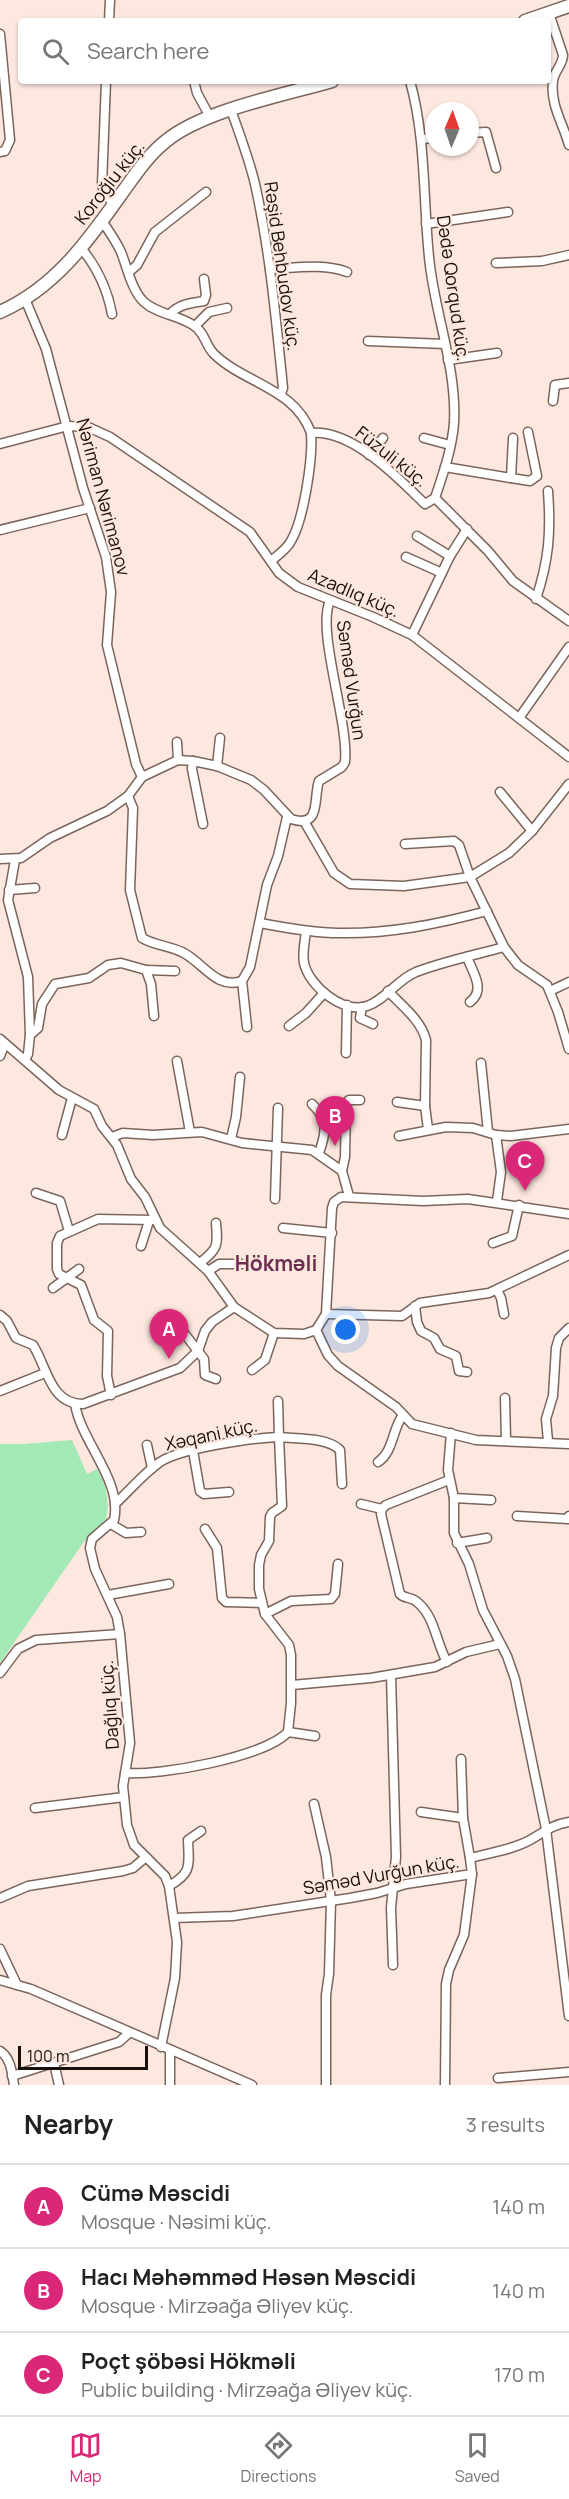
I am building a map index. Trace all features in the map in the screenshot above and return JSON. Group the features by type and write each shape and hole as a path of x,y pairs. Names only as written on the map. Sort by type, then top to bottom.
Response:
{"street":[{"path":"109,18 110,0"},
{"path":"534,18 569,6"},
{"path":"549,13 551,18"},
{"path":"551,19 566,60 556,70 553,89 556,111 569,145"},
{"path":"0,34 10,140 5,151 0,152"},
{"path":"106,84 102,185 104,192 114,205"},
{"path":"194,84 196,93 204,103 210,117"},
{"name":"Koroğlu küç.","path":"0,312 44,286 66,266 160,145 177,132 231,110 322,84"},
{"name":"Dədə Qorqud küç.","path":"411,84 418,110 421,139 429,261 448,360 454,413 446,466 435,498"},
{"name":"Rəşid Behbudov küç.","path":"231,110 253,177 270,269 283,388 281,394"},
{"path":"479,132 486,132 496,168"},
{"path":"421,139 425,139"},
{"path":"129,272 137,265 154,232 206,192"},
{"path":"426,224 508,212"},
{"path":"102,221 120,250 138,295 144,303 195,326 205,337 213,353 281,394 296,406 307,420 311,433 311,458 296,531 291,542 271,561"},
{"path":"81,248 99,273 107,292 112,314"},
{"path":"496,263 542,261 569,255"},
{"path":"270,269 322,267 338,268 346,272"},
{"path":"170,314 183,305 204,301 206,295 204,279"},
{"name":"Nəriman Nərimanov","path":"25,299 46,349 90,508 100,535 110,576 108,653 136,764 142,777"},
{"path":"195,326 209,312 227,308"},
{"path":"368,341 445,344"},
{"path":"448,360 497,353"},
{"path":"553,401 555,385 569,383"},
{"path":"0,444 68,426"},
{"name":"Azadlıq küç.","path":"68,426 88,427 110,437 250,532 287,580 330,601 373,616 412,636 569,757"},
{"name":"Füzuli küç.","path":"311,433 322,432 337,436 369,455 425,504 435,498 467,529 513,581 569,621"},
{"path":"446,466 530,481 537,476 528,432"},
{"path":"369,455 383,438"},
{"path":"424,438 450,445"},
{"path":"511,478 513,438"},
{"path":"536,598 546,569 549,551 548,491"},
{"path":"0,530 90,508"},
{"path":"412,636 450,556 467,529"},
{"path":"417,536 450,556"},
{"path":"406,557 442,573"},
{"name":"Səməd Vurğun","path":"304,821 314,814 319,781 342,767 345,762 338,689 327,628 327,608 330,601"},
{"path":"519,718 569,647"},
{"path":"218,766 220,738"},
{"path":"177,742 178,760"},
{"path":"0,859 15,860 27,855 50,838 107,811 128,796 142,777 178,760 193,760 240,774 258,784 287,817 296,821 304,821 334,873 350,884 404,886 470,877 509,853 532,831 569,784"},
{"path":"193,760 192,769 203,824"},
{"path":"500,792 532,831"},
{"path":"128,796 134,808 130,890 142,938 189,956 216,979 234,984 242,981"},
{"path":"247,1027 242,981 250,967 267,885 278,856 287,817"},
{"path":"405,844 454,842 459,845 470,877 504,947 518,965 540,980 550,991 569,1049"},
{"path":"15,860 9,890 9,909 28,977 30,1035 25,1060"},
{"path":"9,890 35,888"},
{"path":"260,923 306,931 378,932 438,925 487,911"},
{"path":"306,931 304,964 309,975 324,993 347,1005 362,1007 378,1001 387,991 408,976 438,964 504,947"},
{"path":"467,957 479,991 477,997 470,1002"},
{"path":"30,1035 38,1028 42,1004 55,984 61,981 89,978 108,965 121,963 146,970 175,971"},
{"path":"146,970 150,978 154,1016"},
{"path":"550,991 569,982"},
{"path":"387,991 419,1023 424,1032 426,1040 425,1106 428,1129"},
{"path":"289,1026 306,1013 324,993"},
{"path":"30,1004 42,1004"},
{"path":"346,1053 347,1005"},
{"path":"362,1007 360,1018 373,1024"},
{"path":"0,1056 2,1042 59,1090 94,1109 102,1126 112,1137 131,1179 145,1197 152,1221 208,1271 234,1307 274,1333 294,1336 316,1330 326,1314 332,1208 337,1199 349,1196 409,1200 468,1199 569,1214"},
{"path":"177,1061 190,1132"},
{"path":"481,1063 492,1133 501,1172 497,1202"},
{"path":"231,1139 240,1077"},
{"path":"62,1135 72,1098"},
{"path":"349,1196 342,1171 345,1157 346,1103 349,1100 360,1100"},
{"path":"397,1102 425,1106"},
{"path":"312,1104 321,1112 326,1128 319,1153"},
{"path":"275,1198 278,1108"},
{"path":"399,1136 446,1127 512,1136 569,1129"},
{"path":"112,1137 123,1133 212,1134 242,1143 312,1150 342,1171"},
{"path":"36,1193 60,1201 69,1231"},
{"path":"494,1244 512,1236 519,1205"},
{"path":"111,1395 107,1376 108,1331 93,1320 81,1285 59,1274 57,1243 60,1236 98,1219 152,1221"},
{"path":"141,1246 152,1221"},
{"path":"200,1263 215,1251 218,1244 216,1223"},
{"path":"283,1228 332,1233"},
{"path":"326,1314 402,1316 420,1303 481,1295 497,1290 569,1255"},
{"path":"208,1271 219,1264 242,1264"},
{"path":"53,1288 79,1269"},
{"path":"497,1290 504,1314"},
{"path":"415,1306 421,1331 434,1338 440,1349 456,1356 459,1371 467,1372"},
{"path":"0,1315 7,1321 16,1338 33,1345 45,1374 62,1399 75,1404 111,1395 180,1368 198,1351 209,1325 234,1307"},
{"path":"548,1441 546,1419 553,1396 556,1348 560,1338 569,1328"},
{"path":"316,1330 328,1355 338,1366 396,1407 412,1424 476,1440 548,1441 569,1444"},
{"path":"184,1333 204,1359 205,1375 216,1379"},
{"path":"252,1370 265,1360 274,1333"},
{"path":"0,1391 18,1382 45,1374"},
{"path":"505,1398 506,1440"},
{"path":"278,1401 279,1437 336,1446 340,1450 342,1484"},
{"path":"75,1404 79,1420 111,1486 115,1504 111,1524 126,1533 141,1532"},
{"path":"378,1462 388,1452 396,1426 404,1414"},
{"path":"451,1433 448,1470 454,1498 452,1524 457,1543 476,1580 483,1610 510,1664 514,1679 546,1829 569,2016"},
{"name":"Xəqani küç.","path":"115,1504 152,1468 173,1455 279,1437 282,1506 270,1517 269,1541 261,1555 259,1588 265,1614 289,1645 292,1685 288,1732"},
{"path":"147,1445 152,1468"},
{"path":"193,1451 200,1491 204,1494 229,1492"},
{"path":"362,1504 382,1509 396,1500 449,1480"},
{"path":"454,1498 491,1500"},
{"path":"382,1509 400,1594 419,1602 432,1623 440,1650 447,1662"},
{"path":"517,1516 568,1519 569,1516"},
{"name":"Dağlıq küç.","path":"111,1524 92,1539 90,1548 95,1569 117,1617 120,1634 130,1743 124,1797 129,1835 134,1845 165,1876 169,1886 174,1918 177,1942 175,1978 166,2049 170,2085"},
{"path":"205,1529 217,1548 222,1598 226,1602 261,1603"},
{"path":"457,1543 487,1538"},
{"path":"265,1614 291,1601 331,1599 335,1593 338,1564"},
{"path":"108,1595 169,1584"},
{"path":"0,1673 18,1649 36,1640 120,1634"},
{"path":"292,1685 391,1675 435,1667 466,1652 500,1644"},
{"path":"391,1675 396,1857 393,1887 393,1965"},
{"path":"125,1773 150,1774 184,1770 270,1745 288,1732 315,1736"},
{"path":"461,1759 463,1818 470,1858"},
{"path":"35,1808 124,1797"},
{"path":"314,1804 326,1857 331,1901 329,1974 326,1995 326,2085"},
{"path":"421,1812 463,1818"},
{"name":"Səməd Vurğun küç.","path":"174,1918 233,1916 377,1893 393,1887 472,1874 470,1858 530,1840 546,1829 569,1822"},
{"path":"169,1886 184,1877 189,1867 188,1840 201,1831"},
{"path":"0,1898 28,1886 123,1871 133,1868 146,1857"},
{"path":"445,2085 446,1984 449,1970 464,1935 472,1874"},
{"path":"0,1949 17,1985"},
{"path":"0,1980 31,1989 252,2085"},
{"path":"0,2051 5,2055 13,2081 54,2063 119,2042 129,2033"},
{"path":"54,2063 59,2085"},
{"path":"498,2078 569,2072"}],"green space":[{"path":"72,1440 87,1474 97,1469 105,1484 108,1507 106,1519 83,1543 0,1663 0,1444"}],"place":[{"name":"Hacı Məhəmməd Həsən Məscidi","path":"335,1146"},
{"name":"Poçt şöbəsi Hökməli","path":"525,1191"},
{"name":"Cümə Məscidi","path":"169,1359"}],"district":[{"name":"Hökməli","path":"276,1263"}]}
